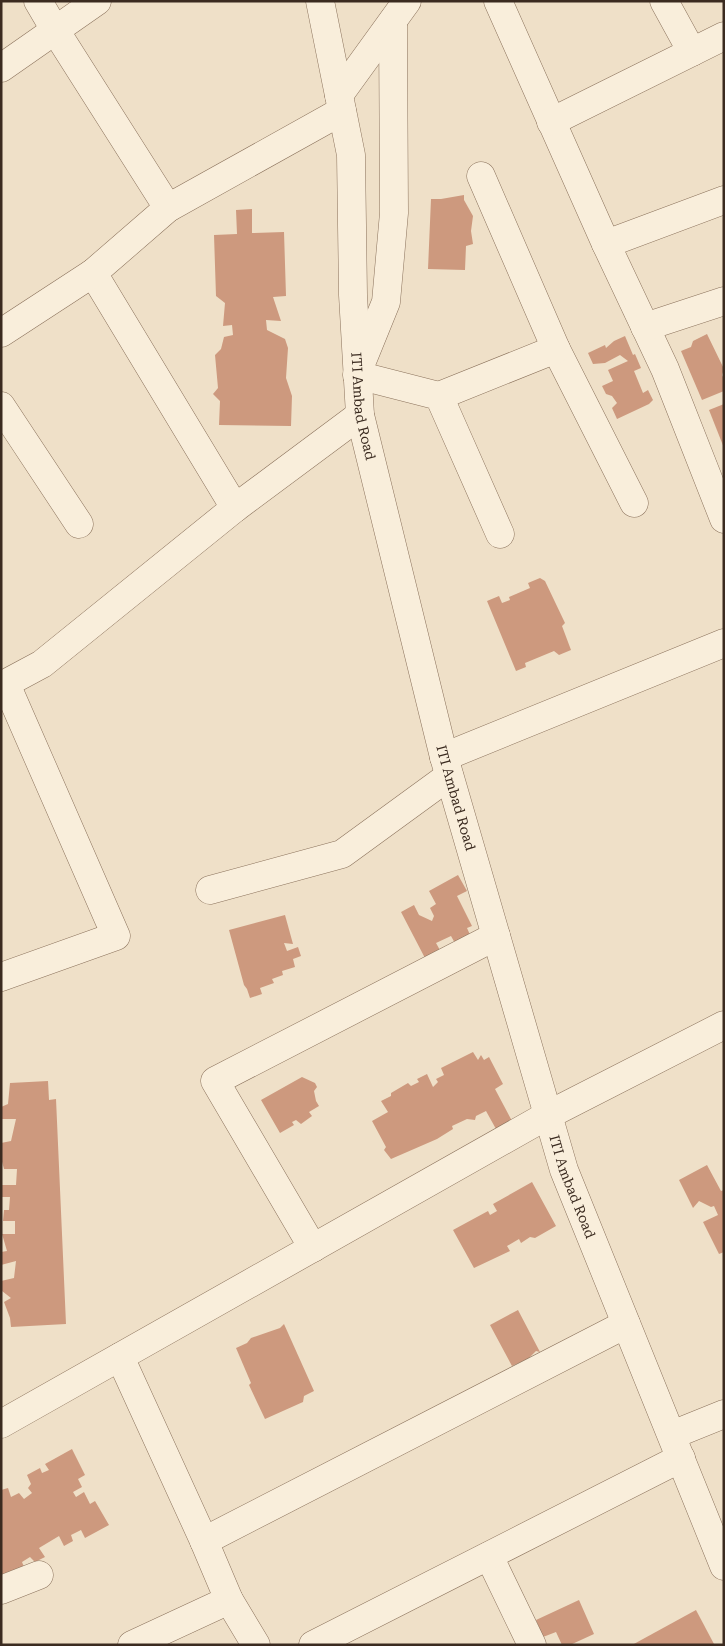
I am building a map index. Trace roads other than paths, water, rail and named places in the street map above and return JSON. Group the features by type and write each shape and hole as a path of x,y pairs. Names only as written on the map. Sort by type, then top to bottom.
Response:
{"street":[{"path":"38,1 54,30 168,208"},
{"path":"1,68 96,1"},
{"name":"ITI Ambad Road","path":"320,1 351,155 353,295 360,415 446,766 564,1170 724,1566"},
{"path":"498,1 664,369 721,502"},
{"path":"664,1 692,52"},
{"path":"1,333 93,273 168,208 341,103 400,11"},
{"path":"400,11 394,213 386,302 357,373 439,396 556,349"},
{"path":"551,122 724,36"},
{"path":"481,176 556,349 634,503"},
{"path":"606,244 724,200"},
{"path":"93,273 236,508"},
{"path":"645,327 724,301"},
{"path":"439,396 500,534"},
{"path":"1,406 79,524"},
{"path":"1,977 116,936 4,685 42,664 236,508 360,415"},
{"path":"210,890 342,854 446,766 724,643"},
{"path":"313,1248 215,1081 496,936"},
{"path":"1,1424 548,1115 720,1035"},
{"path":"204,1541 626,1324"},
{"path":"120,1357 229,1600 256,1645"},
{"path":"313,1645 488,1556 676,1446 724,1414"},
{"path":"488,1556 532,1645"},
{"path":"1,1590 39,1575"},
{"path":"132,1645 229,1600"}]}
